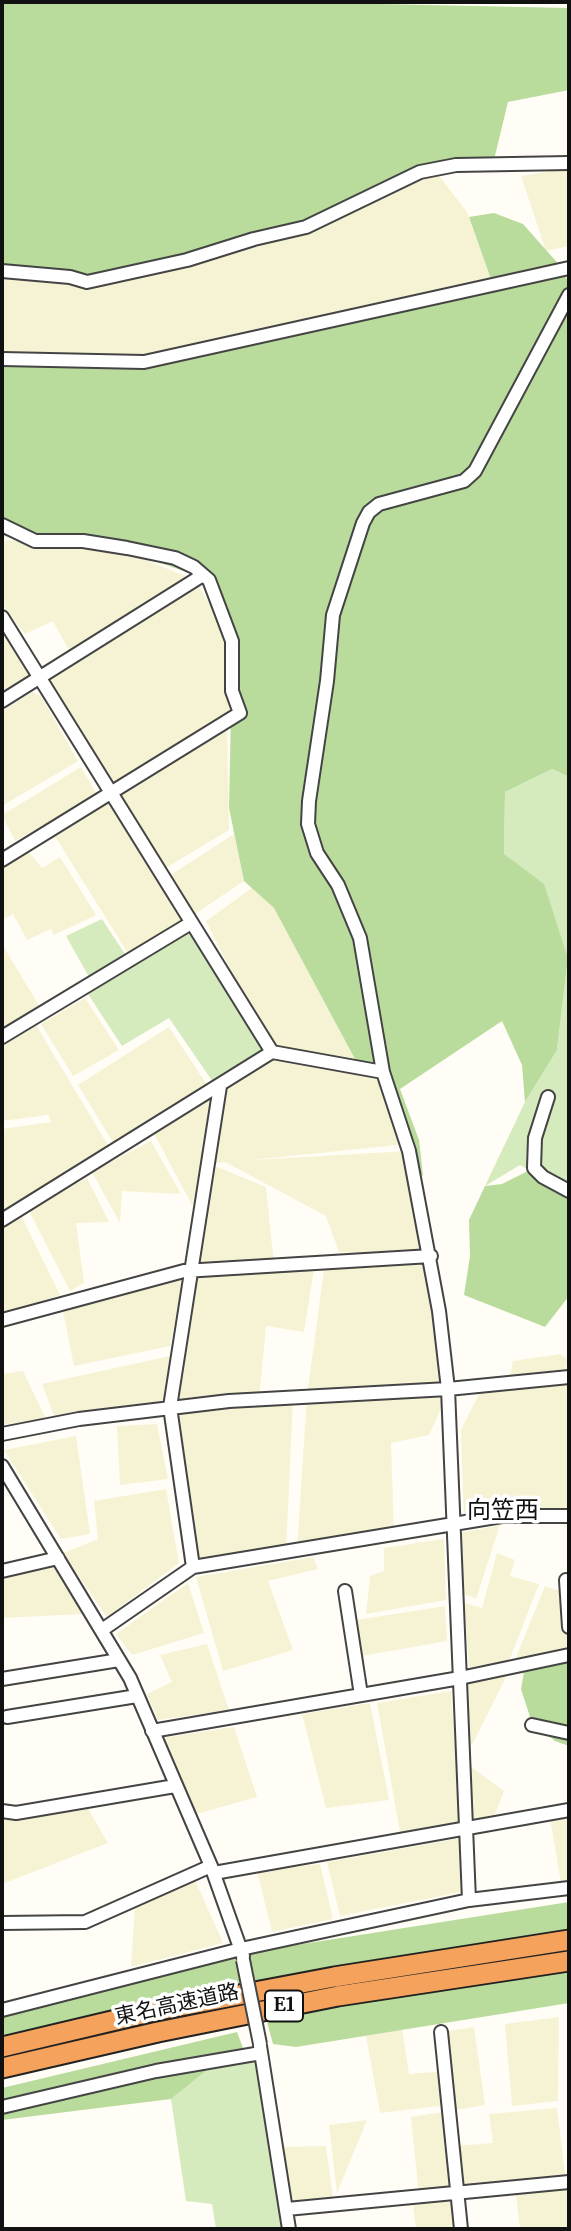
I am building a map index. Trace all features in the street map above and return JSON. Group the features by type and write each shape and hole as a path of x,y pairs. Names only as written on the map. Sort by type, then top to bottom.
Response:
{"highway":[{"name":"東名高速道路","path":"2,2047 154,2011 334,1977 569,1940"},
{"name":"東名高速道路","path":"2,2068 158,2032 338,1996 569,1961"}],"street":[{"path":"2,271 70,276 88,282 187,260 306,227 420,172 456,165 569,163"},
{"path":"2,359 144,362 569,268"},
{"path":"469,1900 448,1389 431,1256 409,1152 383,1072 360,939 338,885 317,853 308,824 332,615 369,512 379,504 464,481 475,471 569,295"},
{"path":"2,525 35,541 83,541 175,558 203,575 209,580 232,641 232,691 240,713 2,860"},
{"path":"2,701 203,575"},
{"path":"2,617 109,794 272,1052"},
{"path":"2,1037 191,923"},
{"path":"2,1220 272,1052 383,1072"},
{"path":"192,1567 170,1407 220,1086"},
{"path":"548,1097 535,1138 534,1168 543,1177 569,1191"},
{"path":"2,1320 192,1271 431,1256"},
{"path":"2,1434 170,1407 229,1401 448,1389 569,1377"},
{"path":"2,1466 120,1660 213,1869 242,1955 261,2049 289,2229"},
{"path":"102,1630 192,1567 502,1516 569,1516"},
{"path":"2,1571 58,1558"},
{"path":"566,1580 569,1627"},
{"path":"345,1591 361,1695"},
{"path":"152,1731 460,1678 569,1655"},
{"path":"2,1679 120,1660"},
{"path":"7,1717 137,1696"},
{"path":"532,1725 569,1733"},
{"path":"2,1811 16,1813 175,1786"},
{"path":"2,1923 85,1922 213,1869 569,1810"},
{"path":"2,2010 469,1900 569,1888"},
{"path":"441,2032 461,2229"},
{"path":"2,2107 261,2049"},
{"path":"287,2209 569,2182"}],"shaded area":[{"path":"569,168 569,246 546,251 521,176"},
{"path":"434,169 467,212 493,285 142,362 2,356 2,268 97,280"},
{"path":"2,540 109,545 195,580 232,641 240,713 227,721 229,830 159,872 109,794 47,672 72,656 53,621 25,634 2,604"},
{"path":"2,617 39,678 2,698"},
{"path":"32,692 41,696 78,761 2,806 2,711"},
{"path":"81,767 97,795 15,841 2,815"},
{"path":"106,795 188,925 129,955 51,830"},
{"path":"234,834 244,881 192,916 169,876"},
{"path":"24,846 42,868 60,857 96,915 54,935 51,929 27,940 13,914 2,920 2,860"},
{"path":"252,888 274,908 356,1061 268,1045 206,921"},
{"path":"2,944 43,1012 2,1037"},
{"path":"85,998 119,1050 73,1076 41,1024"},
{"path":"36,1025 111,1150 18,1209 60,1295 2,1315 2,1129 51,1122 48,1115 2,1121 2,1043"},
{"path":"169,1027 211,1091 115,1146 78,1085"},
{"path":"272,1052 385,1078 407,1144 251,1160 409,1151 448,1394 429,1435 391,1443 394,1535 297,1550 307,1396 325,1262 422,1256 339,1252 326,1216 225,1162 210,1164 266,1187 274,1265 315,1263 304,1332 266,1326 259,1400 293,1397 286,1552 193,1567 171,1402 54,1416 42,1384 179,1354 213,1123 192,1205 152,1130 210,1099 215,1111 220,1086"},
{"path":"151,1141 181,1194 122,1191 120,1223 92,1172"},
{"path":"87,1178 109,1222 76,1223 84,1283 70,1291 28,1209"},
{"path":"184,1278 170,1346 74,1366 63,1311"},
{"path":"560,1354 567,1359 565,1373 510,1375 513,1361"},
{"path":"23,1371 46,1419 2,1425 2,1374"},
{"path":"569,1374 569,1517 464,1522 461,1430 483,1386"},
{"path":"157,1424 168,1479 120,1485 117,1426"},
{"path":"76,1436 90,1534 61,1539 4,1450"},
{"path":"166,1489 179,1563 107,1617 63,1553 98,1539 94,1501"},
{"path":"500,1525 476,1599 463,1593 459,1533"},
{"path":"444,1539 446,1600 366,1614 370,1576 384,1571 384,1548"},
{"path":"497,1553 515,1560 510,1576 539,1584 509,1661 469,1667 464,1603 482,1608"},
{"path":"313,1557 318,1569 268,1581 293,1650 223,1671 196,1577"},
{"path":"53,1559 82,1614 2,1618 2,1571"},
{"path":"188,1583 204,1633 132,1655 116,1634"},
{"path":"545,1586 563,1592 569,1648 515,1660"},
{"path":"445,1606 447,1641 362,1656 356,1620"},
{"path":"207,1644 229,1710 158,1720 147,1694 172,1682 160,1655"},
{"path":"511,1667 473,1743 463,1750 460,1678"},
{"path":"451,1691 461,1822 400,1832 377,1703"},
{"path":"370,1703 389,1800 326,1808 302,1714"},
{"path":"234,1727 257,1797 196,1814 162,1738"},
{"path":"463,1761 504,1791 491,1824 466,1829"},
{"path":"87,1807 108,1843 2,1884 2,1818 16,1819"},
{"path":"569,1815 569,1882 561,1883 550,1818"},
{"path":"461,1838 461,1892 340,1916 327,1862"},
{"path":"320,1864 333,1919 272,1932 257,1871"},
{"path":"195,1880 223,1943 131,1967 135,1908"},
{"path":"559,2017 558,2101 512,2106 505,2024"},
{"path":"474,2027 485,2105 449,2111 448,2105 380,2113 366,2036 402,2028 409,2074 445,2071 441,2032"},
{"path":"557,2108 566,2182 569,2182 569,2229 520,2229 515,2187 457,2193 461,2229 416,2229 412,2197 419,2196 411,2117 449,2111 453,2146 493,2143 489,2114"},
{"path":"367,2120 337,2193 329,2125"},
{"path":"326,2146 334,2205 287,2209 278,2147"}],"green space":[{"path":"2,2 289,2 569,8 569,90 508,102 493,164 434,169 276,234 111,278 2,266"},
{"path":"494,213 523,224 562,268 569,284 569,777 552,769 505,792 504,854 544,884 568,958 557,1050 525,1102 522,1065 502,1021 400,1089 419,1140 423,1176 413,1167 385,1076 356,1061 274,908 244,881 229,808 232,664 209,580 109,545 2,536 2,356 141,361 493,285 469,217"},
{"path":"552,769 569,777 569,1193 520,1165 485,1186 525,1102 557,1050 568,958 548,898 504,854 505,792"},
{"path":"102,919 127,957 89,977 66,936"},
{"path":"189,932 265,1052 213,1082 169,1018 122,1046 88,994"},
{"path":"534,1168 569,1192 569,1296 545,1327 464,1295 470,1256 469,1220 485,1186 502,1184"},
{"path":"569,1660 569,1746 555,1741 532,1723 521,1689 524,1672 542,1661"},
{"path":"569,1902 569,1933 220,1990 2,2036 2,2013 252,1952"},
{"path":"569,1967 569,2003 296,2047 273,2044 266,2018"},
{"path":"237,2032 246,2056 206,2071 171,2099 2,2120 2,2088"},
{"path":"246,2056 263,2060 288,2229 216,2229 212,2204 186,2201 171,2099 206,2071"}],"district":[{"name":"向笠西","path":"503,1511"}]}
